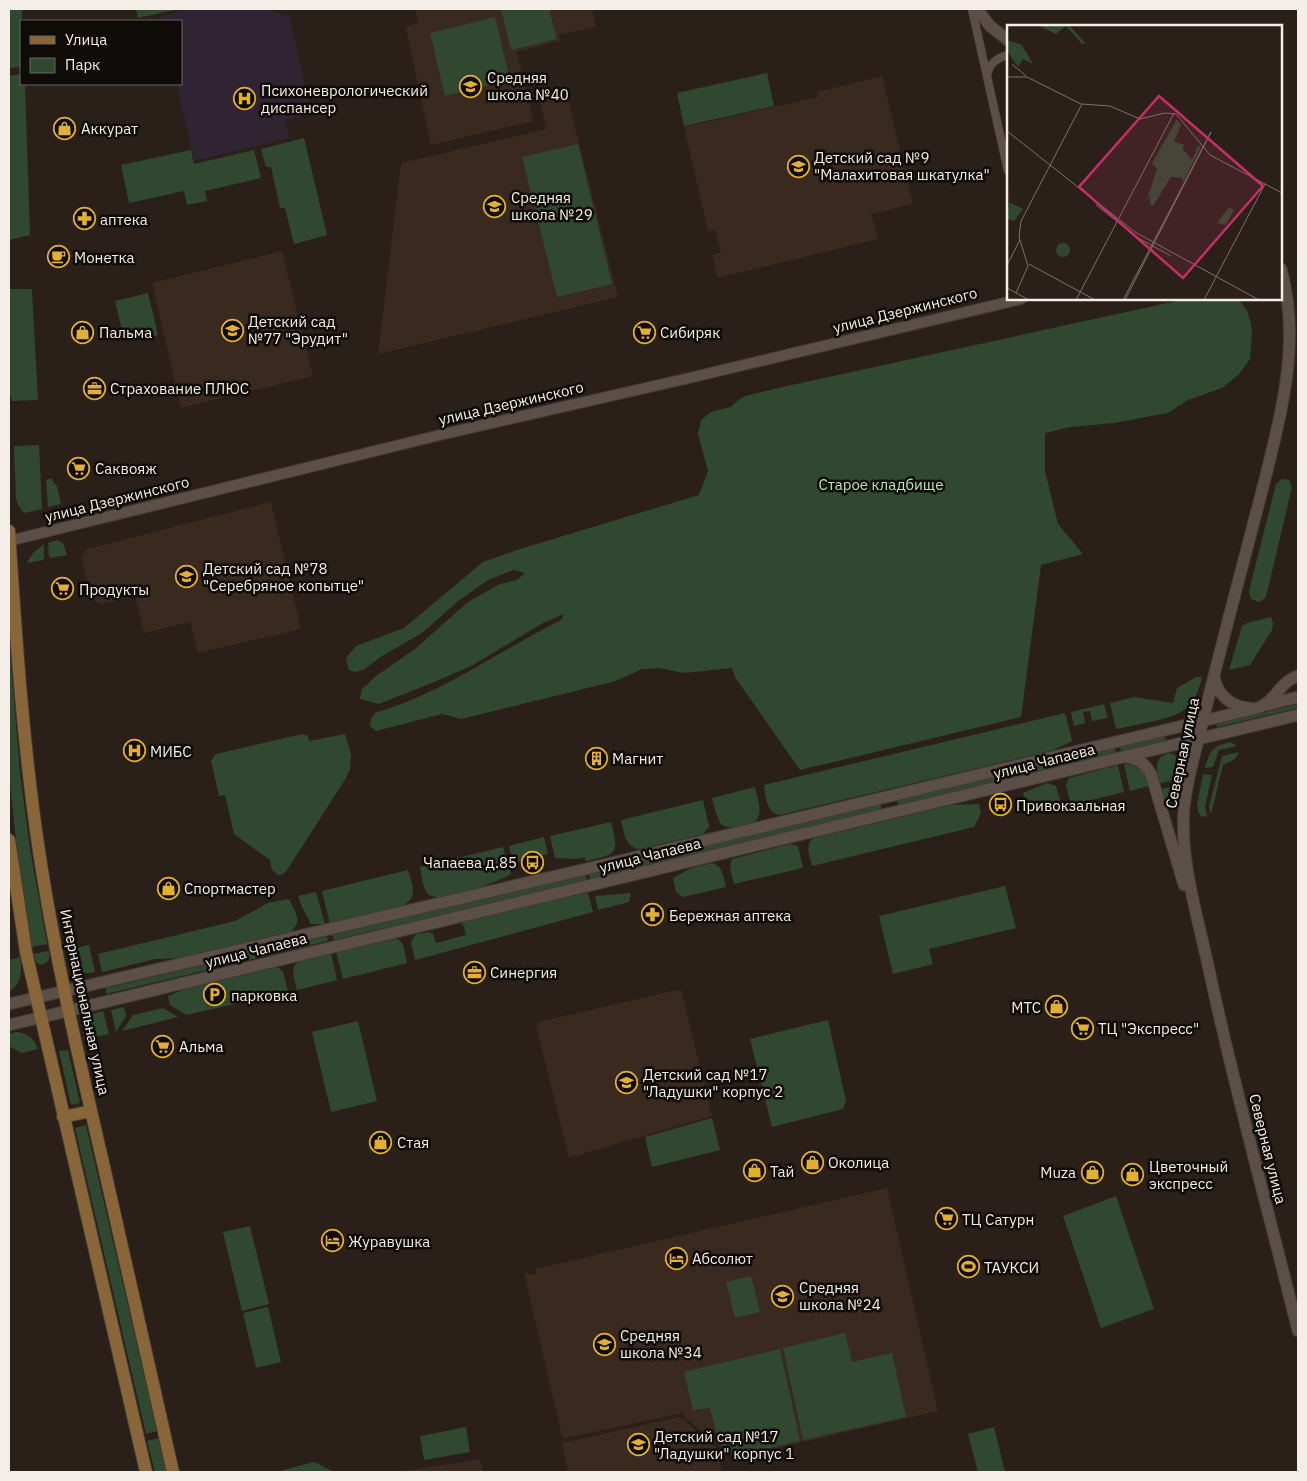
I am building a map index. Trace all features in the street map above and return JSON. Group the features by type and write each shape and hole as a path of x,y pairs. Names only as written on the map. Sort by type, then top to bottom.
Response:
{"main road":[{"path":"977,9 990,26 1007,39"},
{"name":"Северная улица","path":"1282,273 1287,292 1290,325 1289,365 1285,389 1267,470 1198,739 1186,792 1184,828 1187,867 1210,975 1298,1331"},
{"name":"Интернациональная улица","path":"9,530 11,614 28,770 47,903 91,1112 173,1472"},
{"path":"1214,677 1219,691 1231,702 1242,707 1260,707 1289,679 1298,676"},
{"name":"улица Чапаева","path":"9,1004 1298,697"},
{"name":"улица Чапаева","path":"9,1025 1298,715"},
{"path":"1126,756 1138,759 1153,780 1210,975"},
{"path":"887,796 891,813"},
{"path":"9,840 26,952 40,1017 146,1472"},
{"path":"63,1117 91,1112"}],"street":[{"path":"972,9 1007,167"},
{"path":"986,78 992,63 1007,55"},
{"name":"улица Дзержинского","path":"9,540 444,434 1016,300"}],"shaded area":[{"name":"Психоневрологический диспансер","path":"189,9 268,9 289,17 312,114 285,120 289,138 194,161 177,85 182,85 182,20 162,20 161,16"},
{"name":"Средняя школа №40","path":"415,9 592,9 596,27 559,35 560,41 517,52 533,121 431,145 406,29 408,26 418,23"},
{"name":"Детский сад №9 \"Малахитовая шкатулка\"","path":"882,76 913,204 871,214 878,239 718,278 712,255 721,252 715,230 708,231 684,127 818,97 817,92"},
{"name":"Средняя школа №29","path":"566,92 618,297 378,354 401,163 546,129 540,99"},
{"name":"Детский сад №77 \"Эрудит\"","path":"282,251 313,376 181,408 152,283"},
{"name":"Детский сад №78 \"Серебряное копытце\"","path":"271,502 301,629 198,653 190,622 144,633 135,596 101,604 92,599 81,557 87,549"},
{"name":"Детский сад №17 \"Ладушки\" корпус 2","path":"681,989 712,1116 569,1158 536,1025 538,1022"},
{"name":"Средняя школа №24","path":"887,1188 938,1411 734,1458 684,1417 683,1413 565,1438 562,1436 524,1273 532,1275 536,1274 535,1269"},
{"name":"Детский сад №17 \"Ладушки\" корпус 1","path":"680,1417 716,1447 722,1472 568,1472 562,1443"},
{"path":"480,1459 483,1472 397,1472"}],"green space":[{"path":"9,9 22,9 22,20 20,20 20,67 9,68"},
{"path":"136,9 179,9 138,18"},
{"path":"501,9 549,9 557,39 511,50"},
{"path":"495,17 510,80 445,96 430,33"},
{"path":"767,73 774,106 684,126 677,93"},
{"path":"20,74 20,85 25,85 30,235 9,240 9,76"},
{"path":"304,138 327,235 294,244 285,208 280,208 271,167 266,167 261,149"},
{"path":"578,144 612,284 557,297 522,157"},
{"path":"191,150 194,164 254,150 261,178 205,191 207,201 187,205 184,191 129,203 121,165"},
{"path":"9,289 31,289 32,291 38,400 12,401 9,389"},
{"path":"148,293 158,335 139,340 136,328 122,331 115,301"},
{"name":"Старое кладбище","path":"1181,300 1239,300 1247,310 1251,323 1250,359 1239,374 1222,388 1188,400 1168,413 1114,423 1070,427 1045,433 1045,471 1058,524 1083,554 1041,565 1021,717 800,770 735,677 732,668 684,673 660,668 642,669 616,681 461,719 442,714 376,731 370,726 371,719 375,713 400,705 470,671 561,620 564,614 543,623 473,665 379,704 360,699 362,689 376,676 415,649 468,602 500,584 517,580 525,573 514,570 488,580 457,602 422,633 382,656 365,669 355,672 349,670 346,658 356,646 404,628 483,562 699,495 708,471 698,434 701,420 711,412 731,407 745,396"},
{"path":"39,445 42,509 24,513 18,505 16,498 14,446"},
{"path":"52,478 57,486 61,504 48,507 46,480"},
{"path":"1282,479 1289,480 1292,487 1267,593 1265,598 1259,602 1251,599 1249,591 1276,484"},
{"path":"57,540 63,543 67,555 51,558 49,556 48,543"},
{"path":"44,544 43,560 27,563 33,553"},
{"path":"1271,617 1273,623 1272,630 1250,665 1229,670 1242,626"},
{"path":"9,641 20,773 30,849 47,944 32,947 17,850 9,773"},
{"path":"1196,677 1202,677 1196,696 1180,712 1155,721 1116,729 1110,703 1134,697 1173,703 1177,688"},
{"path":"1104,704 1108,718 1092,721 1090,711 1083,712 1085,723 1074,726 1071,712"},
{"path":"1298,704 1298,708 1217,727 1217,724"},
{"path":"1065,713 1072,741 1054,750 779,815 771,811 767,803 764,785"},
{"path":"302,734 308,736 309,741 345,734 351,754 350,769 287,870 283,874 278,875 272,870 270,860 234,834 225,795 219,796 211,761 216,754"},
{"path":"1163,736 1166,738 1164,741 1121,751 1120,747"},
{"path":"1230,742 1237,746 1219,750 1213,767 1205,768 1208,757 1213,750 1219,745"},
{"path":"1115,748 1116,753 899,806 897,800"},
{"path":"1239,752 1235,759 1223,765 1211,814 1209,807 1222,756"},
{"path":"1169,753 1175,755 1181,763 1177,779 1160,783 1157,769 1158,761"},
{"path":"1124,764 1129,764 1141,770 1149,786 1130,791"},
{"path":"1118,765 1124,792 1071,805 1066,785 1069,778"},
{"path":"1203,774 1212,775 1205,806 1207,817 1201,816 1197,805"},
{"path":"1047,783 1056,786 1062,807 1038,813 1025,804 1023,793"},
{"path":"1176,785 1171,806 1168,809 1162,789"},
{"path":"755,787 759,814 755,822 735,827 724,826 718,818 712,798"},
{"path":"703,800 709,827 703,834 640,849 628,843 621,820"},
{"path":"880,804 882,810 590,880 589,873"},
{"path":"979,804 981,813 974,827 812,866 808,847 814,838 951,805"},
{"path":"611,822 615,847 614,851 610,854 586,861 585,857 578,859 555,858 550,836"},
{"path":"544,837 548,854 513,863 509,846"},
{"path":"790,844 798,846 803,868 734,884 730,868 732,859"},
{"path":"503,847 511,874 482,887 456,895 434,897 426,891 420,867"},
{"path":"712,863 716,864 720,869 726,887 683,897 676,892 673,878 691,868"},
{"path":"408,870 413,890 411,899 402,906 330,924 322,891"},
{"path":"585,874 587,880 334,940 332,935"},
{"path":"1005,886 1016,928 929,949 933,964 893,974 879,916"},
{"path":"316,892 325,924 311,924 298,896"},
{"path":"588,893 593,912 415,960 411,942 416,934 429,932 433,934 436,943 466,935 464,927 457,918"},
{"path":"631,893 629,902 598,910 595,896"},
{"path":"289,899 297,916 297,924 290,932 180,958 155,959 102,972 98,954 235,921 268,903"},
{"path":"327,936 328,941 106,994 106,988"},
{"path":"398,939 403,944 407,963 343,979 336,952"},
{"path":"89,945 95,972 83,973 72,965 66,950"},
{"path":"49,951 47,962 40,965 36,962 33,954"},
{"path":"331,953 337,980 297,990 293,975 295,965 298,962"},
{"path":"20,957 19,981 9,992 9,960"},
{"path":"277,967 283,971 288,992 186,1015 170,1005 168,996 185,989"},
{"path":"124,1007 126,1016 116,1032 111,1010"},
{"path":"163,1008 178,1017 122,1031 133,1015"},
{"path":"103,1011 109,1034 84,1039 83,1027 88,1017"},
{"path":"828,1020 846,1101 843,1109 772,1127 750,1039"},
{"path":"358,1021 377,1101 331,1112 312,1032"},
{"path":"16,1032 30,1037 38,1049 22,1053 9,1046 9,1034"},
{"path":"68,1050 80,1103 71,1105 59,1051"},
{"path":"712,1118 720,1150 652,1167 645,1137"},
{"path":"86,1125 157,1431 146,1434 75,1128"},
{"path":"1116,1196 1154,1309 1101,1328 1063,1216"},
{"path":"250,1226 269,1304 242,1311 223,1232"},
{"path":"751,1276 760,1312 735,1318 726,1282"},
{"path":"268,1307 281,1362 256,1368 243,1313"},
{"path":"845,1333 852,1362 892,1353 906,1417 803,1440 783,1348"},
{"path":"780,1349 800,1441 735,1456 719,1443 710,1408 693,1410 684,1372"},
{"path":"466,1427 470,1452 424,1460 420,1436"},
{"path":"994,1427 1005,1472 978,1472 968,1434"},
{"path":"159,1438 167,1472 155,1472 147,1441"},
{"path":"314,1462 334,1472 276,1472"}],"place":[{"name":"Средняя школа №40","path":"471,86"},
{"name":"Психоневрологический диспансер","path":"245,99"},
{"name":"Аккурат","path":"65,128"},
{"name":"Детский сад №9 \"Малахитовая шкатулка\"","path":"798,166"},
{"name":"Средняя школа №29","path":"495,206"},
{"name":"аптека","path":"84,219"},
{"name":"Монетка","path":"58,257"},
{"name":"Детский сад №77 \"Эрудит\"","path":"232,330"},
{"name":"Пальма","path":"83,332"},
{"name":"Сибиряк","path":"644,332"},
{"name":"Страхование ПЛЮС","path":"94,388"},
{"name":"Саквояж","path":"79,468"},
{"name":"Детский сад №78 \"Серебряное копытце\"","path":"187,577"},
{"name":"Продукты","path":"63,589"},
{"name":"МИБС","path":"134,751"},
{"name":"Магнит","path":"596,758"},
{"name":"Привокзальная","path":"1000,805"},
{"name":"Чапаева д.85","path":"533,862"},
{"name":"Спортмастер","path":"168,888"},
{"name":"Бережная аптека","path":"653,915"},
{"name":"Синергия","path":"474,972"},
{"name":"парковка","path":"215,995"},
{"name":"МТС","path":"1057,1007"},
{"name":"ТЦ \"Экспресс\"","path":"1082,1028"},
{"name":"Альма","path":"163,1046"},
{"name":"Детский сад №17 \"Ладушки\" корпус 2","path":"627,1083"},
{"name":"Стая","path":"381,1142"},
{"name":"Околица","path":"812,1162"},
{"name":"Тай","path":"754,1171"},
{"name":"Muza","path":"1092,1172"},
{"name":"Цветочный экспресс","path":"1133,1175"},
{"name":"ТЦ Сатурн","path":"946,1219"},
{"name":"Журавушка","path":"332,1241"},
{"name":"Абсолют","path":"676,1258"},
{"name":"ТАУКСИ","path":"968,1267"},
{"name":"Средняя школа №24","path":"783,1296"},
{"name":"Средняя школа №34","path":"604,1344"},
{"name":"Детский сад №17 \"Ладушки\" корпус 1","path":"638,1445"}]}
